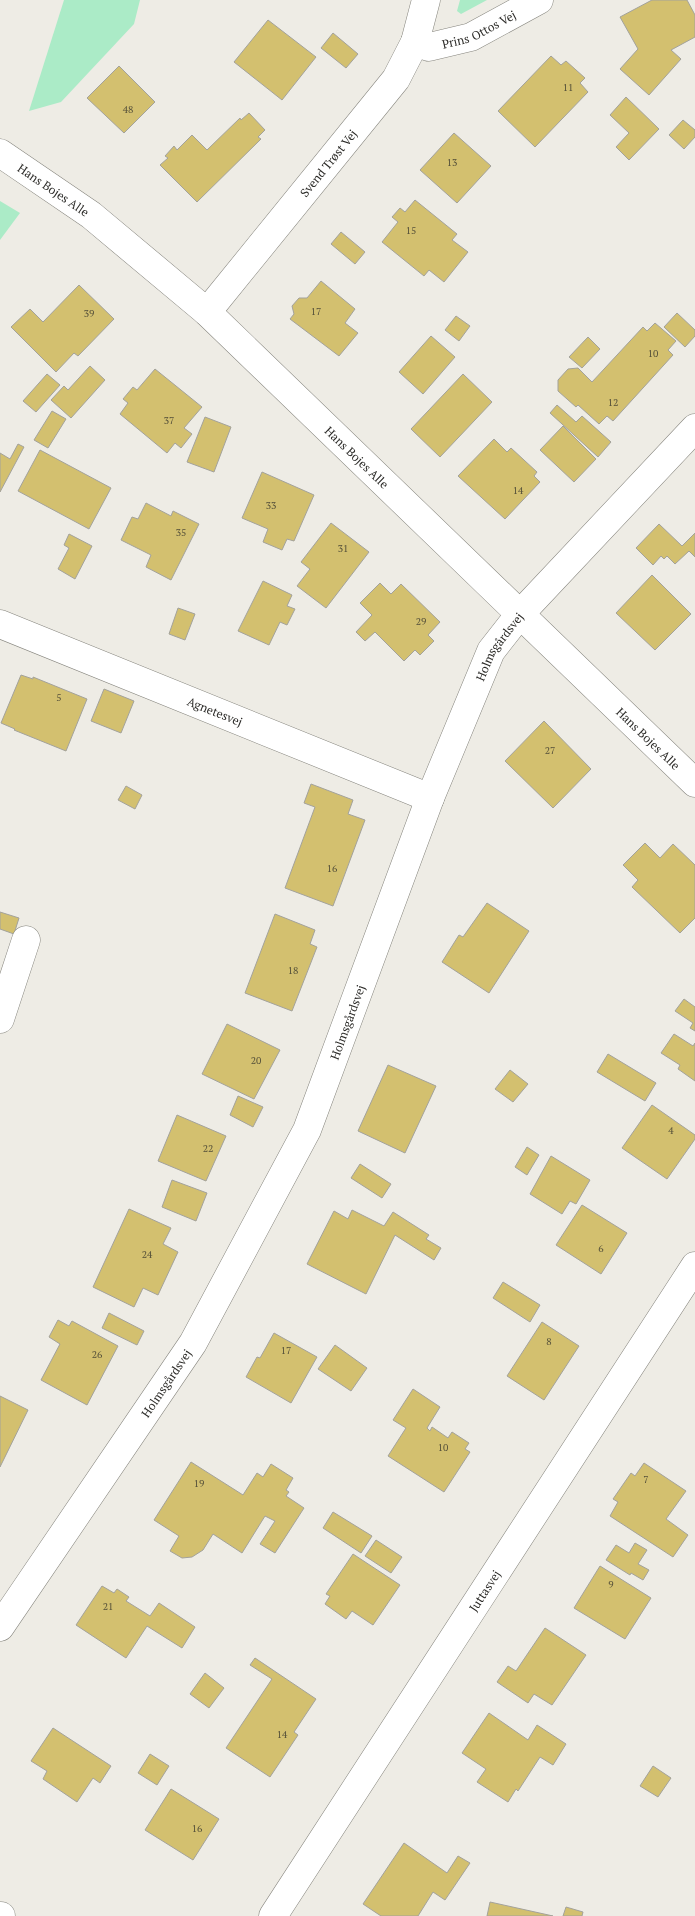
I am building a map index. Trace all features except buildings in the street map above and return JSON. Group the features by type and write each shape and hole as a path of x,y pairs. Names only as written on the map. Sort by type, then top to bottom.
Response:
{"street":[{"name":"Svend Trøst Vej","path":"206,312 396,78 415,42 426,0"},
{"name":"Prins Ottos Vej","path":"415,42 429,47 471,37 539,0"},
{"name":"Hans Bojes Alle","path":"0,153 91,215 206,312 695,783"},
{"name":"Holmsgårdsvej","path":"0,1627 193,1344 307,1130 430,798 491,651 520,614 695,428"},
{"name":"Agnetesvej","path":"0,624 430,798"},
{"path":"0,1019 26,940"},
{"name":"Juttasvej","path":"273,1916 695,1266"}],"green space":[{"path":"64,0 140,0 134,24 61,102 29,111"},
{"path":"460,0 487,0 461,14 457,11"},
{"path":"0,201 20,213 0,240"}]}
